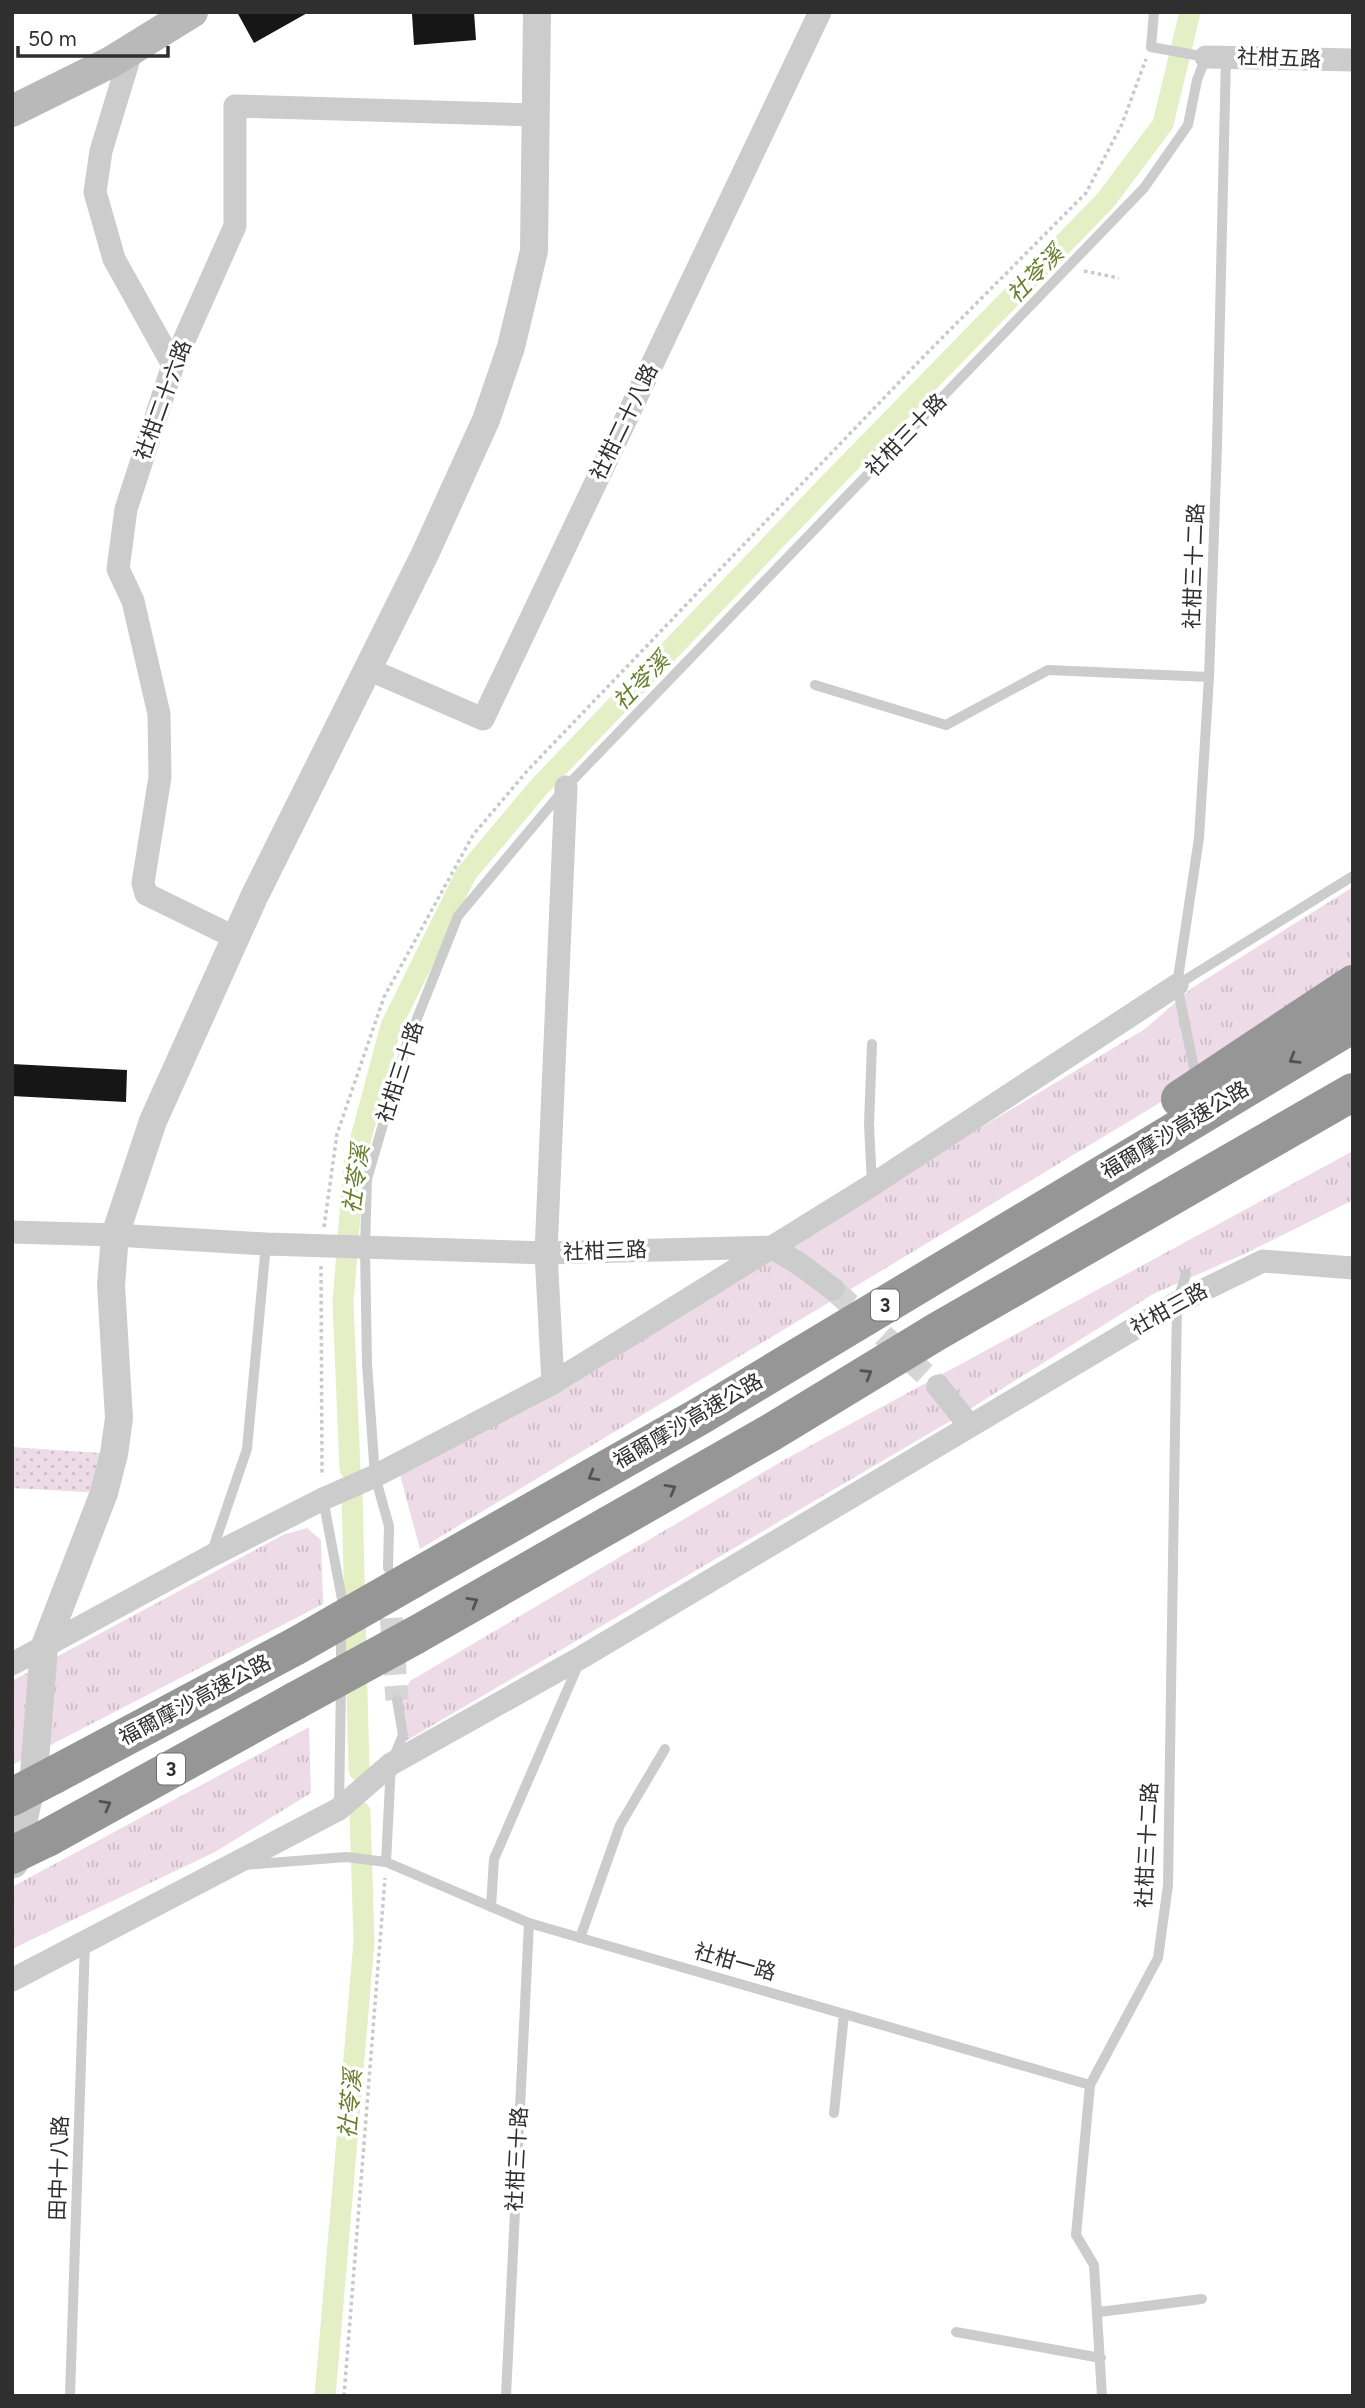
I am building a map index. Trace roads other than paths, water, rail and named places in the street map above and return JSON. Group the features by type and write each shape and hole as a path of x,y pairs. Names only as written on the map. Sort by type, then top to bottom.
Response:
{"highway":[{"path":"763,1377 1353,984"},
{"name":"福爾摩沙高速公路","path":"12,1797 296,1647 400,1573 763,1377 1353,1024"},
{"name":"3","path":"12,1855 414,1636 770,1433 936,1332 1353,1092"},
{"path":"936,1332 1353,1122"}],"main road":[{"path":"12,111 111,62 192,12"}],"street":[{"path":"12,1874 34,1773 44,1647 104,1493 114,1454 119,1418 111,1284 115,1235 153,1121 236,938 425,554 486,420 512,347 534,251 537,12"},
{"name":"社柑二十八路","path":"368,669 483,719 820,12"},
{"path":"132,49 101,151 95,191 114,259 173,365"},
{"name":"社柑五路","path":"1216,57 1353,60"},
{"name":"社柑二十六路","path":"236,938 146,894 143,883 160,777 159,714 133,601 118,569 126,509 173,365 235,226 235,106 535,115"},
{"path":"553,1383 547,1253 566,787"},
{"path":"12,1664 211,1556 374,1476 553,1383 872,1185 1177,985"},
{"path":"12,1232 266,1244"},
{"name":"社柑三路","path":"266,1244 547,1253 771,1247"},
{"path":"771,1247 833,1289"},
{"name":"社柑三路","path":"12,1980 338,1809 391,1765 582,1657 1177,1303 1263,1261 1353,1268"},
{"path":"939,1386 969,1425"}],"lane":[{"path":"1154,12 1151,47 1216,57"},
{"name":"社柑三十路","path":"400,1573 374,1476 367,1364 367,1179 406,1046 458,916 566,787 1144,188 1188,125 1197,79 1216,57"},
{"name":"社柑三十二路","path":"1195,1073 1177,985 1199,838 1209,677 1217,445 1216,57"},
{"path":"815,685 946,725 1048,670 1209,677"},
{"path":"1177,985 1353,876"},
{"path":"872,1044 869,1124 872,1185"},
{"path":"211,1556 247,1449 266,1244"},
{"name":"社柑三十二路","path":"1102,2396 1099,2312 1094,2265 1076,2235 1090,2085 1158,1958 1168,1885 1177,1303 1186,1274"},
{"path":"323,1499 342,1599 338,1809"},
{"path":"491,1907 494,1859 582,1657"},
{"path":"381,1861 391,1765 403,1735 397,1700"},
{"path":"580,1938 620,1825 665,1749"},
{"name":"社柑一路","path":"231,1866 359,1858 381,1861 529,1923 1090,2085"},
{"name":"社柑三十路","path":"506,2396 529,1923"},
{"name":"田中十八路","path":"70,2396 85,1941"},
{"path":"834,2113 844,2014"},
{"path":"1099,2312 1202,2299"},
{"path":"956,2332 1101,2358"}],"waterway":[{"name":"社苓溪","path":"350,1469 343,1302 354,1164 391,1026 466,874 539,787 1105,201 1163,124 1190,12"},
{"name":"社苓溪","path":"352,1495 359,1770"},
{"name":"社苓溪","path":"325,2396 364,1942 360,1812"}],"tunnel":[{"path":"833,1289 938,1386"},
{"path":"389,1584 397,1700"}]}
